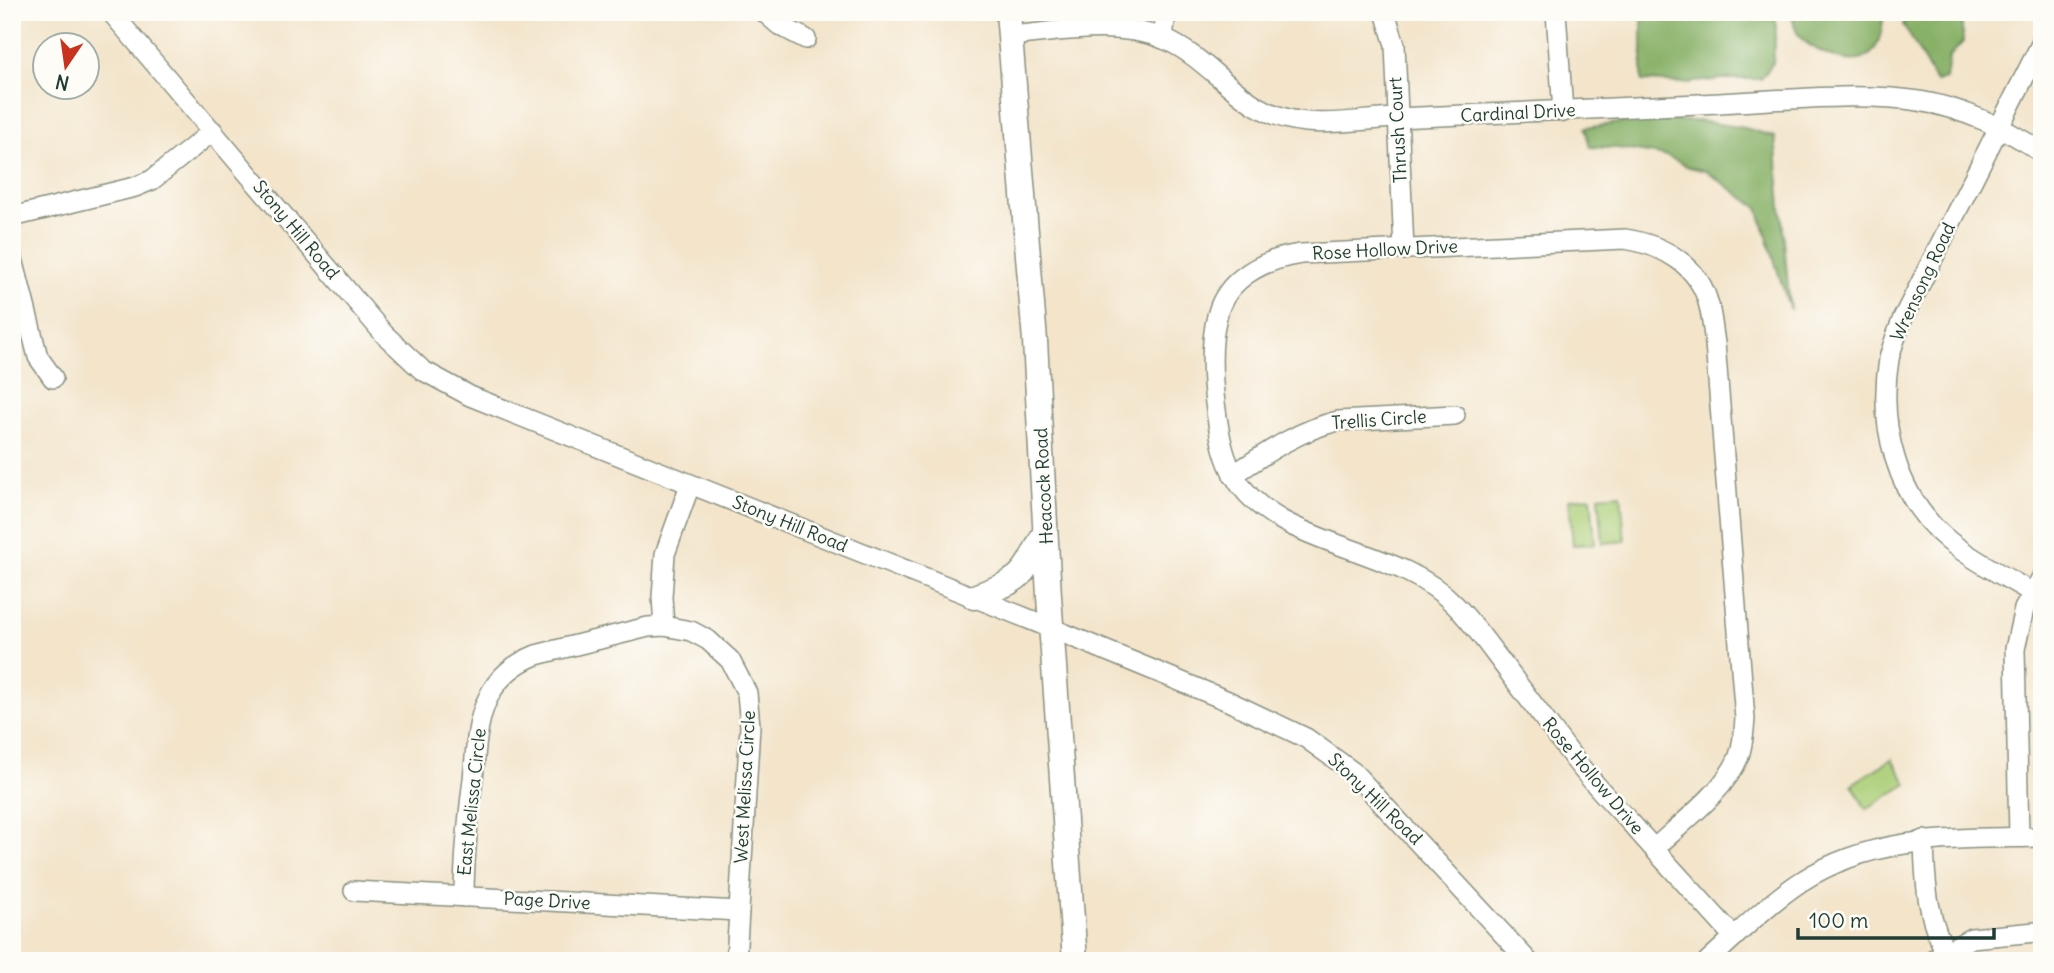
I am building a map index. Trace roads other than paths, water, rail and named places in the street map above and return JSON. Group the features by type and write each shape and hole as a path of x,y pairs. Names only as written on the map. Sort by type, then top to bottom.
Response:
{"main road":[{"name":"Heacock Road","path":"1008,24 1035,341 1051,628 1075,961"},
{"path":"974,597 1014,582 1024,574 1046,528"}],"street":[{"name":"Stony Hill Road","path":"111,12 384,334 422,370 470,396 1051,628 1263,717 1306,738 1353,772 1528,961"},
{"path":"764,12 779,25 806,39"},
{"path":"1163,39 1166,12"},
{"name":"Thrush Court","path":"1385,12 1395,45 1404,250"},
{"path":"1556,12 1563,111"},
{"name":"Cardinal Drive","path":"1008,24 1125,30 1163,39 1198,60 1252,103 1292,120 1334,123 1747,102 1889,98 1938,105 1998,128 2042,153"},
{"name":"Wrensong Road","path":"2037,584 1969,556 1937,530 1907,488 1896,464 1887,422 1887,377 1900,327 2042,42"},
{"path":"12,217 135,187 152,180 212,131"},
{"name":"Rose Hollow Drive","path":"1654,849 1714,793 1730,774 1743,743 1745,719 1715,343 1705,292 1684,264 1674,256 1650,243 1625,239 1287,256 1252,270 1232,288 1218,312 1212,347 1219,434 1233,475 1251,498 1282,520 1413,573 1445,594 1475,626 1588,776 1654,849 1734,937"},
{"path":"12,255 38,358 53,377"},
{"name":"Trellis Circle","path":"1233,475 1262,455 1321,425 1338,421 1455,415"},
{"path":"664,626 662,597 665,554 690,485"},
{"path":"2019,837 2015,649 2024,609 2037,584"},
{"name":"East Melissa Circle","path":"464,897 464,857 478,730 483,708 498,682 520,662 536,655 648,627 664,626"},
{"name":"West Melissa Circle","path":"664,626 691,631 722,651 741,677 747,693 750,726 736,961"},
{"path":"1708,961 1781,896 1829,865 1880,847 1924,840 2042,836"},
{"path":"1924,840 1930,913 1942,958 1971,938 2036,932"},
{"name":"Page Drive","path":"354,891 739,911"}]}
